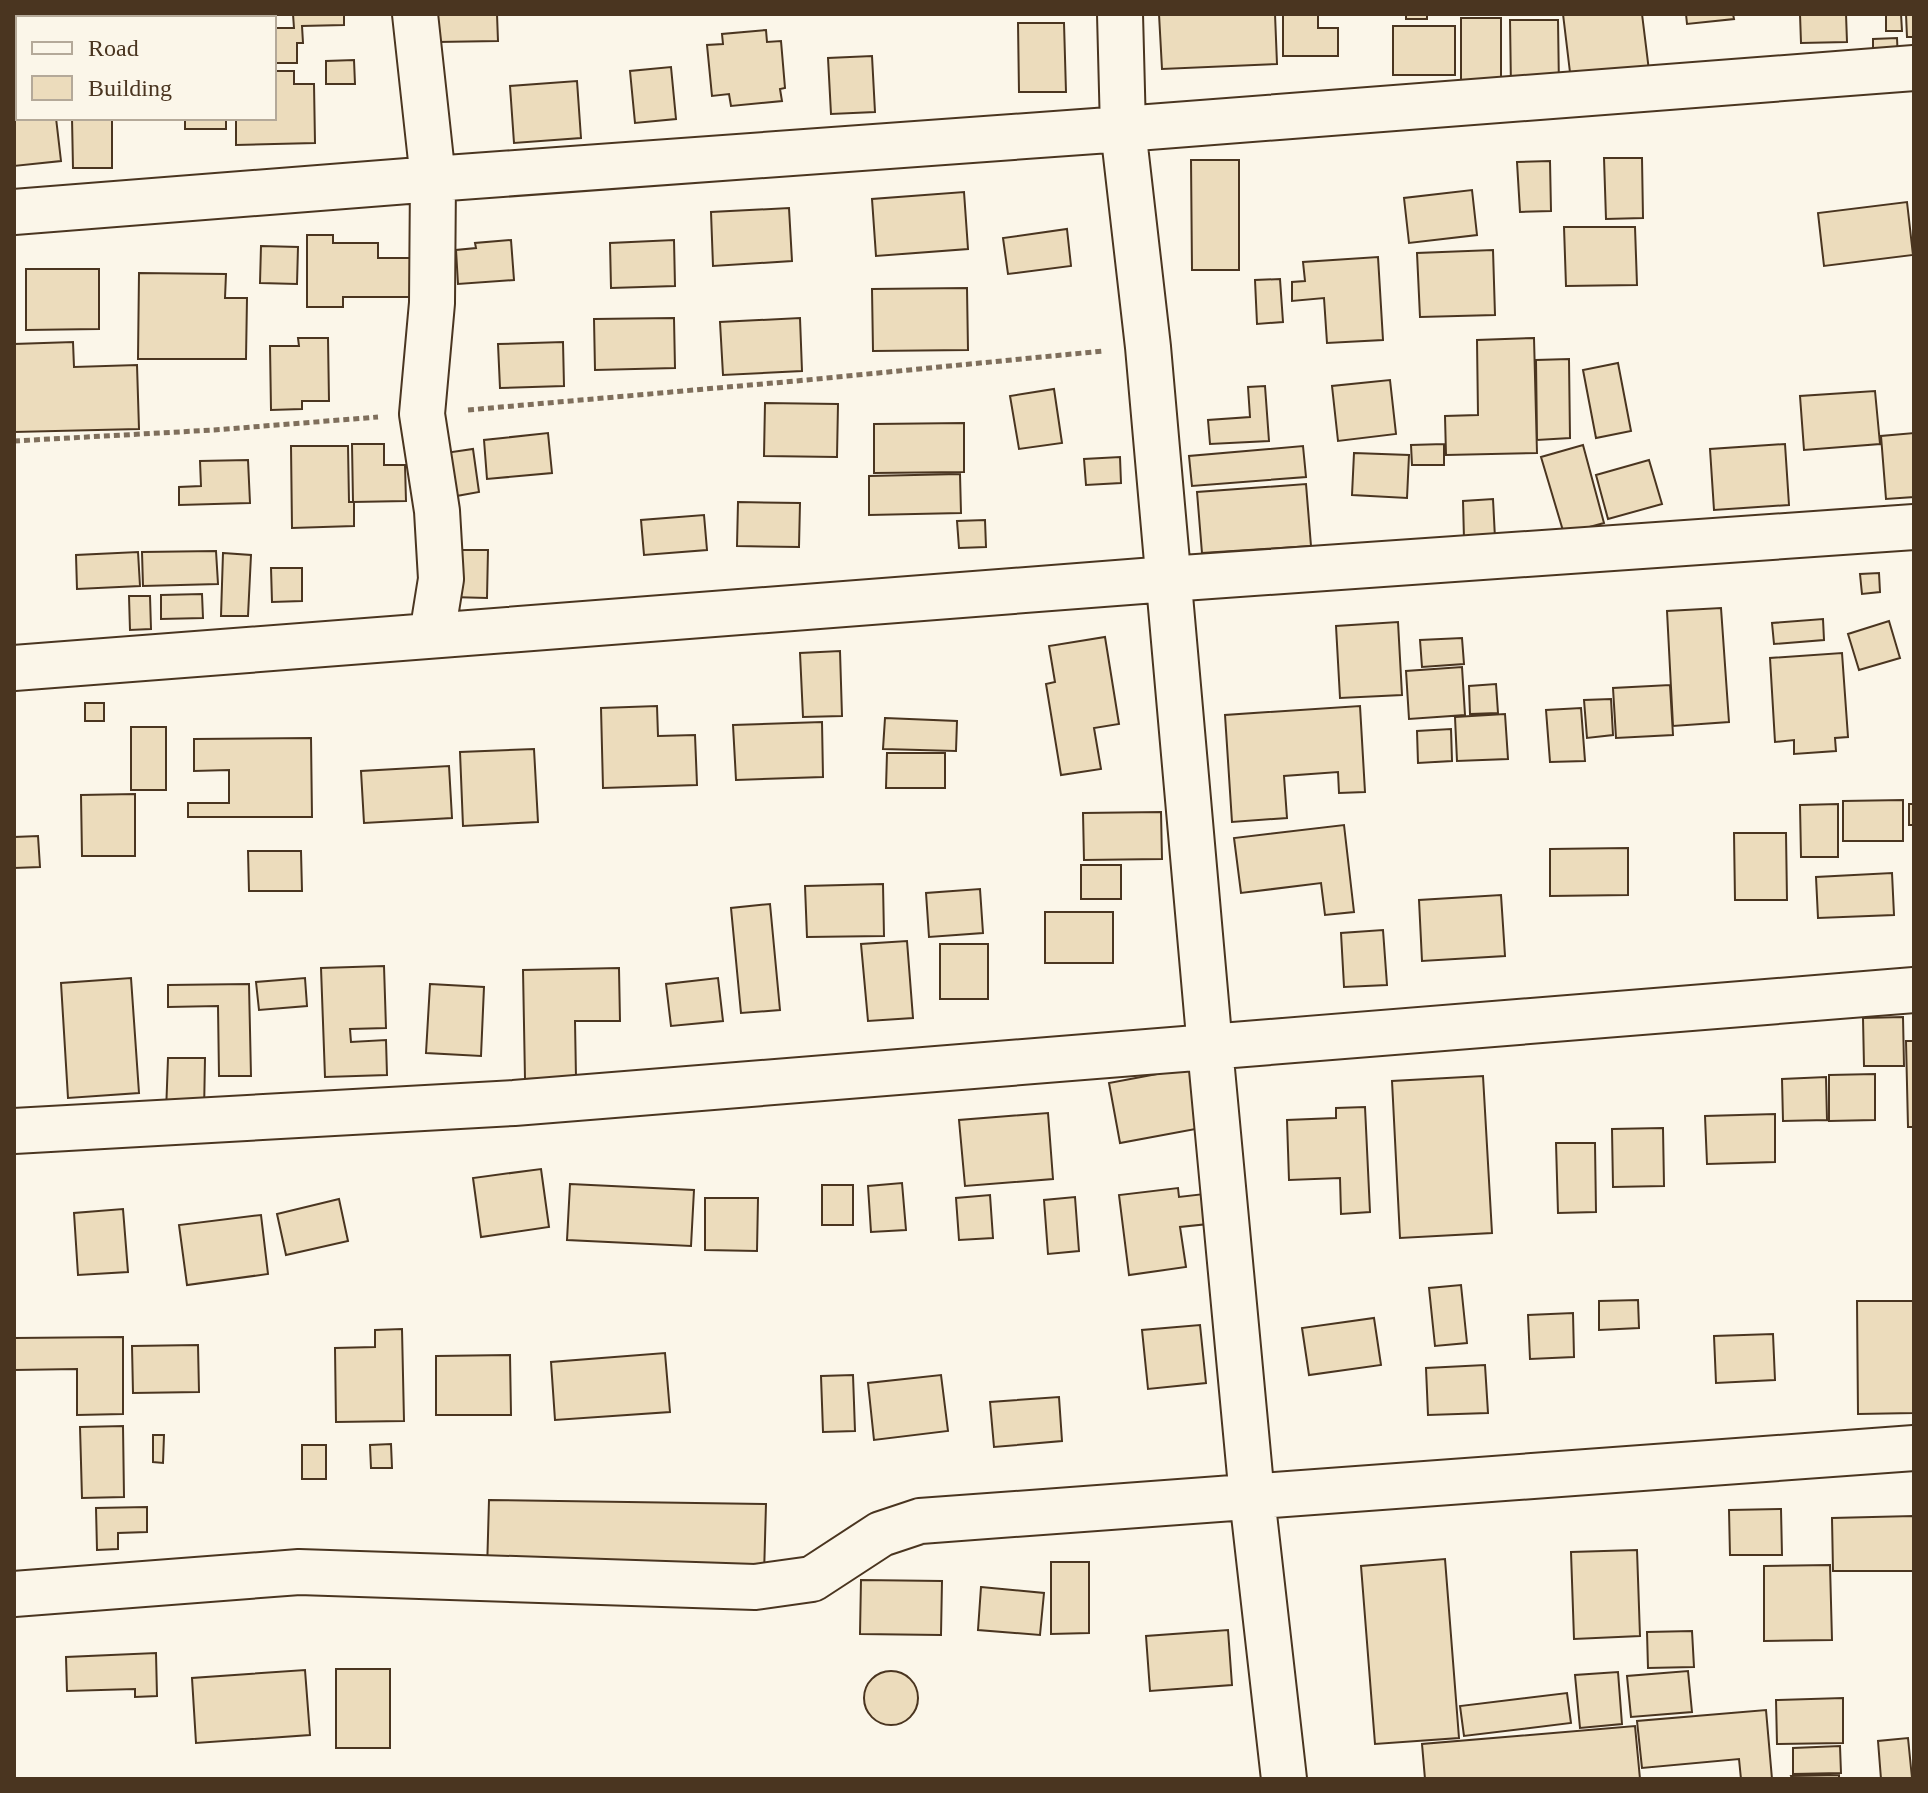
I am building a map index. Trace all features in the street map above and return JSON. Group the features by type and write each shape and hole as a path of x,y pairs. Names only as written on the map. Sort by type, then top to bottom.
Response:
{"street":[{"path":"415,14 433,179 432,303 422,414 437,511 441,579 432,635"},
{"path":"1120,14 1123,129 1148,347 1252,1497 1284,1779"},
{"path":"14,212 1914,68"},
{"path":"14,668 1168,579 1914,527"},
{"path":"14,1131 514,1103 1914,990"},
{"path":"14,1594 299,1572 755,1587 812,1579 881,1534 920,1521 1914,1448"}],"path":[{"path":"14,441 422,414 1148,347"}],"building":[{"path":"14,14 97,14 16,16 14,67"},
{"path":"105,14 213,14 213,16"},
{"path":"219,14 244,14 244,16"},
{"path":"293,14 344,14 344,25 302,26 303,43 297,43 297,63 276,63 276,28 294,28"},
{"path":"436,14 497,14 498,41 437,42"},
{"path":"1159,14 1275,14 1277,64 1162,69"},
{"path":"1283,14 1318,14 1318,28 1338,28 1338,56 1283,56"},
{"path":"1406,14 1427,14 1427,19 1406,19"},
{"path":"1563,14 1642,14 1650,79 1572,89"},
{"path":"1686,14 1733,14 1734,19 1687,24"},
{"path":"1800,14 1846,14 1847,42 1801,43"},
{"path":"1886,14 1901,14 1902,31 1886,31"},
{"path":"1906,14 1914,14 1914,37 1907,37"},
{"path":"1461,18 1501,18 1501,85 1461,86"},
{"path":"1510,20 1558,20 1559,88 1511,88"},
{"path":"1018,23 1064,23 1066,92 1019,92"},
{"path":"1393,26 1455,26 1455,75 1393,75"},
{"path":"766,30 767,42 781,41 785,88 780,89 782,101 731,106 729,94 712,96 707,45 723,44 722,34"},
{"path":"1897,38 1898,61 1873,62 1873,39"},
{"path":"872,56 875,112 831,114 828,58"},
{"path":"354,60 355,84 326,84 326,61"},
{"path":"671,67 676,119 635,123 630,71"},
{"path":"276,71 294,71 294,84 314,84 315,143 236,145 236,120 276,120"},
{"path":"577,81 581,138 514,143 510,86"},
{"path":"14,111 16,120 56,120 61,161 14,166"},
{"path":"72,120 112,120 112,168 73,168"},
{"path":"185,120 226,120 226,129 185,129"},
{"path":"1604,158 1642,158 1643,218 1606,219"},
{"path":"1191,160 1239,160 1239,270 1192,270"},
{"path":"1550,161 1551,211 1520,212 1517,162"},
{"path":"1472,190 1477,235 1409,243 1404,198"},
{"path":"964,192 968,249 876,256 872,199"},
{"path":"1907,202 1913,255 1824,266 1818,213"},
{"path":"789,208 792,261 713,266 711,212"},
{"path":"1564,227 1635,227 1637,285 1566,286"},
{"path":"1067,229 1071,266 1008,274 1003,238"},
{"path":"307,235 333,235 333,243 378,243 378,258 413,258 413,297 343,297 343,307 307,307"},
{"path":"511,240 514,280 458,284 456,250 476,248 475,243"},
{"path":"674,240 675,286 611,288 610,243"},
{"path":"261,246 298,247 297,284 260,283"},
{"path":"1493,250 1495,315 1420,317 1417,253"},
{"path":"1378,257 1383,340 1327,343 1324,298 1292,301 1292,282 1305,281 1303,262"},
{"path":"26,269 99,269 99,329 26,330"},
{"path":"139,273 226,274 225,298 247,298 246,359 138,359"},
{"path":"1280,279 1283,322 1257,324 1255,280"},
{"path":"967,288 968,350 873,351 872,289"},
{"path":"674,318 675,368 595,370 594,319"},
{"path":"800,318 802,371 723,375 720,322"},
{"path":"298,338 328,338 329,401 302,401 302,409 271,410 270,346 299,346"},
{"path":"1534,338 1537,453 1446,455 1445,416 1478,415 1477,340"},
{"path":"73,342 74,367 137,365 139,429 14,432 14,344"},
{"path":"563,342 564,386 500,388 498,344"},
{"path":"1569,359 1570,438 1537,440 1536,360"},
{"path":"1618,363 1631,431 1596,438 1583,370"},
{"path":"1390,380 1396,434 1338,441 1332,386"},
{"path":"1265,386 1269,441 1210,444 1208,420 1250,417 1248,387"},
{"path":"1054,389 1062,443 1019,449 1010,396"},
{"path":"1875,391 1880,444 1804,450 1800,396"},
{"path":"765,403 838,404 837,457 764,456"},
{"path":"964,423 964,472 874,473 874,424"},
{"path":"548,433 552,473 487,479 484,440"},
{"path":"1914,433 1914,497 1886,499 1881,436"},
{"path":"352,444 384,444 384,465 405,465 406,501 353,502"},
{"path":"1444,444 1444,465 1412,465 1411,445"},
{"path":"1785,444 1789,505 1714,510 1710,449"},
{"path":"1583,445 1604,523 1564,534 1541,457"},
{"path":"291,446 348,446 349,502 354,502 354,526 292,528"},
{"path":"1303,446 1306,477 1192,486 1189,456"},
{"path":"473,449 479,492 451,497 445,453"},
{"path":"1354,453 1409,455 1407,498 1352,495"},
{"path":"1120,457 1121,483 1086,485 1084,459"},
{"path":"248,460 250,503 179,505 179,487 201,486 200,461"},
{"path":"1649,460 1662,504 1608,519 1596,475"},
{"path":"960,474 961,513 869,515 869,476"},
{"path":"1306,484 1311,546 1202,553 1197,492"},
{"path":"1493,499 1495,538 1464,539 1463,501"},
{"path":"738,502 800,503 799,547 737,546"},
{"path":"704,515 707,550 644,555 641,520"},
{"path":"985,520 986,547 959,548 957,521"},
{"path":"453,550 488,550 487,598 451,597"},
{"path":"216,551 218,584 143,586 142,552"},
{"path":"138,552 140,586 77,589 76,555"},
{"path":"223,553 251,555 248,616 221,616"},
{"path":"271,568 302,568 302,601 272,602"},
{"path":"1879,573 1880,592 1862,594 1860,574"},
{"path":"202,594 203,618 161,619 161,595"},
{"path":"129,596 150,596 151,629 130,630"},
{"path":"1721,608 1729,722 1673,726 1667,611"},
{"path":"1823,619 1824,640 1774,644 1772,623"},
{"path":"1889,621 1900,658 1859,670 1848,634"},
{"path":"1398,622 1402,695 1340,698 1336,626"},
{"path":"1105,637 1119,724 1094,728 1101,769 1061,775 1046,684 1055,682 1049,646"},
{"path":"1462,638 1464,664 1422,667 1420,640"},
{"path":"840,651 842,716 803,717 800,653"},
{"path":"1842,653 1848,737 1835,738 1836,751 1794,754 1794,740 1775,742 1770,658"},
{"path":"1462,667 1465,715 1409,719 1406,671"},
{"path":"1496,684 1498,713 1470,714 1469,686"},
{"path":"1670,685 1673,735 1616,738 1613,688"},
{"path":"1611,699 1613,735 1587,738 1584,700"},
{"path":"85,703 104,703 104,721 85,721"},
{"path":"657,706 658,736 695,735 697,785 603,788 601,708"},
{"path":"1360,706 1365,792 1339,793 1338,772 1284,776 1287,818 1232,822 1225,715"},
{"path":"1581,708 1585,761 1550,762 1546,710"},
{"path":"1505,714 1508,759 1457,761 1455,717"},
{"path":"885,718 957,721 956,751 883,749"},
{"path":"822,722 823,777 736,780 733,725"},
{"path":"131,727 166,727 166,790 131,790"},
{"path":"1451,729 1452,761 1418,763 1417,731"},
{"path":"311,738 312,817 188,817 188,803 229,803 229,770 194,771 194,739"},
{"path":"534,749 538,822 463,826 460,752"},
{"path":"887,753 945,753 945,788 886,788"},
{"path":"449,766 452,818 364,823 361,771"},
{"path":"135,794 135,856 82,856 81,795"},
{"path":"1903,800 1903,841 1843,841 1843,801"},
{"path":"1838,804 1838,857 1801,857 1800,805"},
{"path":"1909,804 1914,804 1914,825 1909,825"},
{"path":"1161,812 1162,859 1084,860 1083,813"},
{"path":"1344,825 1354,912 1325,915 1321,883 1241,893 1234,838"},
{"path":"1734,833 1786,833 1787,900 1735,900"},
{"path":"38,836 40,867 14,868 14,837"},
{"path":"1628,848 1628,895 1550,896 1550,849"},
{"path":"248,851 301,851 302,891 249,891"},
{"path":"1081,865 1121,865 1121,899 1081,899"},
{"path":"1892,873 1894,915 1818,918 1816,877"},
{"path":"883,884 884,936 807,937 805,886"},
{"path":"980,889 983,933 929,937 926,893"},
{"path":"1501,895 1505,956 1422,961 1419,900"},
{"path":"770,904 780,1010 741,1013 731,908"},
{"path":"1045,912 1113,912 1113,963 1045,963"},
{"path":"1383,930 1387,985 1344,987 1341,933"},
{"path":"907,941 913,1018 868,1021 861,944"},
{"path":"940,944 988,944 988,999 940,999"},
{"path":"384,966 386,1028 350,1029 351,1042 386,1040 387,1075 325,1077 321,968"},
{"path":"619,968 620,1021 575,1021 576,1078 525,1079 523,970"},
{"path":"131,978 139,1093 68,1098 61,983"},
{"path":"305,978 307,1006 259,1010 256,982"},
{"path":"718,978 723,1021 671,1026 666,984"},
{"path":"249,984 251,1076 219,1076 218,1006 168,1007 168,985"},
{"path":"430,984 484,987 481,1056 426,1053"},
{"path":"1903,1017 1904,1066 1864,1066 1863,1018"},
{"path":"1906,1041 1914,1041 1914,1127 1908,1127"},
{"path":"168,1058 205,1058 204,1113 166,1113"},
{"path":"1189,1068 1201,1128 1120,1143 1109,1083"},
{"path":"1875,1074 1875,1120 1829,1121 1829,1075"},
{"path":"1483,1076 1492,1233 1400,1238 1392,1081"},
{"path":"1826,1077 1827,1120 1783,1121 1782,1079"},
{"path":"1365,1107 1370,1212 1341,1214 1340,1178 1289,1180 1287,1120 1336,1118 1336,1108"},
{"path":"1048,1113 1053,1179 965,1186 959,1120"},
{"path":"1775,1114 1775,1162 1707,1164 1705,1116"},
{"path":"1663,1128 1664,1186 1613,1187 1612,1129"},
{"path":"1556,1143 1595,1143 1596,1212 1558,1213"},
{"path":"541,1169 549,1227 481,1237 473,1178"},
{"path":"902,1183 906,1230 871,1232 868,1186"},
{"path":"570,1184 694,1190 691,1246 567,1240"},
{"path":"822,1185 853,1185 853,1225 822,1225"},
{"path":"1178,1188 1179,1197 1204,1194 1208,1224 1180,1227 1186,1267 1129,1275 1119,1195"},
{"path":"990,1195 993,1238 959,1240 956,1198"},
{"path":"1075,1197 1079,1251 1048,1254 1044,1200"},
{"path":"705,1198 758,1198 757,1251 705,1250"},
{"path":"339,1199 348,1241 286,1255 277,1214"},
{"path":"123,1209 128,1272 78,1275 74,1213"},
{"path":"261,1215 268,1274 187,1285 179,1225"},
{"path":"1461,1285 1467,1343 1435,1346 1429,1288"},
{"path":"1638,1300 1639,1328 1599,1330 1599,1301"},
{"path":"1857,1301 1914,1301 1914,1413 1858,1414"},
{"path":"1573,1313 1574,1357 1530,1359 1528,1315"},
{"path":"1374,1318 1381,1365 1309,1375 1302,1328"},
{"path":"1200,1325 1206,1383 1148,1389 1142,1330"},
{"path":"402,1329 404,1421 336,1422 335,1348 375,1347 375,1330"},
{"path":"1773,1334 1775,1380 1716,1383 1714,1336"},
{"path":"123,1337 123,1414 77,1415 77,1369 14,1370 14,1338"},
{"path":"198,1345 199,1392 133,1393 132,1346"},
{"path":"665,1353 670,1412 555,1420 551,1362"},
{"path":"510,1355 511,1415 436,1415 436,1356"},
{"path":"1485,1365 1488,1413 1428,1415 1426,1368"},
{"path":"853,1375 855,1431 823,1432 821,1376"},
{"path":"941,1375 948,1431 874,1440 868,1383"},
{"path":"1059,1397 1062,1441 994,1447 990,1402"},
{"path":"123,1426 124,1497 82,1498 80,1427"},
{"path":"153,1435 164,1435 163,1463 153,1462"},
{"path":"391,1444 392,1468 371,1468 370,1445"},
{"path":"302,1445 326,1445 326,1479 302,1479"},
{"path":"489,1500 766,1504 764,1575 487,1571"},
{"path":"147,1507 147,1532 118,1533 118,1549 97,1550 96,1508"},
{"path":"1781,1509 1782,1555 1730,1555 1729,1510"},
{"path":"1913,1516 1914,1571 1833,1571 1832,1518"},
{"path":"1637,1550 1640,1636 1574,1639 1571,1552"},
{"path":"1445,1559 1459,1738 1375,1744 1361,1566"},
{"path":"1051,1562 1089,1562 1089,1633 1051,1634"},
{"path":"1830,1565 1832,1640 1764,1641 1764,1566"},
{"path":"861,1580 942,1581 941,1635 860,1634"},
{"path":"981,1587 1044,1593 1040,1635 978,1630"},
{"path":"1228,1630 1232,1685 1150,1691 1146,1636"},
{"path":"1692,1631 1694,1667 1648,1668 1647,1632"},
{"path":"156,1653 157,1696 135,1697 135,1689 67,1691 66,1657"},
{"path":"336,1669 390,1669 390,1748 336,1748"},
{"path":"305,1670 310,1735 196,1743 192,1678"},
{"path":"891,1671 910,1679 918,1698 910,1717 891,1725 872,1717 864,1698 872,1679"},
{"path":"1688,1671 1692,1712 1631,1717 1627,1676"},
{"path":"1618,1672 1622,1724 1580,1728 1575,1675"},
{"path":"1567,1693 1571,1723 1464,1736 1460,1706"},
{"path":"1843,1698 1843,1743 1777,1744 1776,1700"},
{"path":"1766,1710 1772,1779 1741,1779 1739,1759 1642,1768 1637,1721"},
{"path":"1635,1726 1640,1779 1425,1779 1422,1744"},
{"path":"1908,1738 1912,1778 1881,1779 1878,1741"},
{"path":"1840,1746 1841,1773 1793,1774 1793,1748"},
{"path":"1839,1775 1839,1779 1792,1779 1791,1776"}]}
